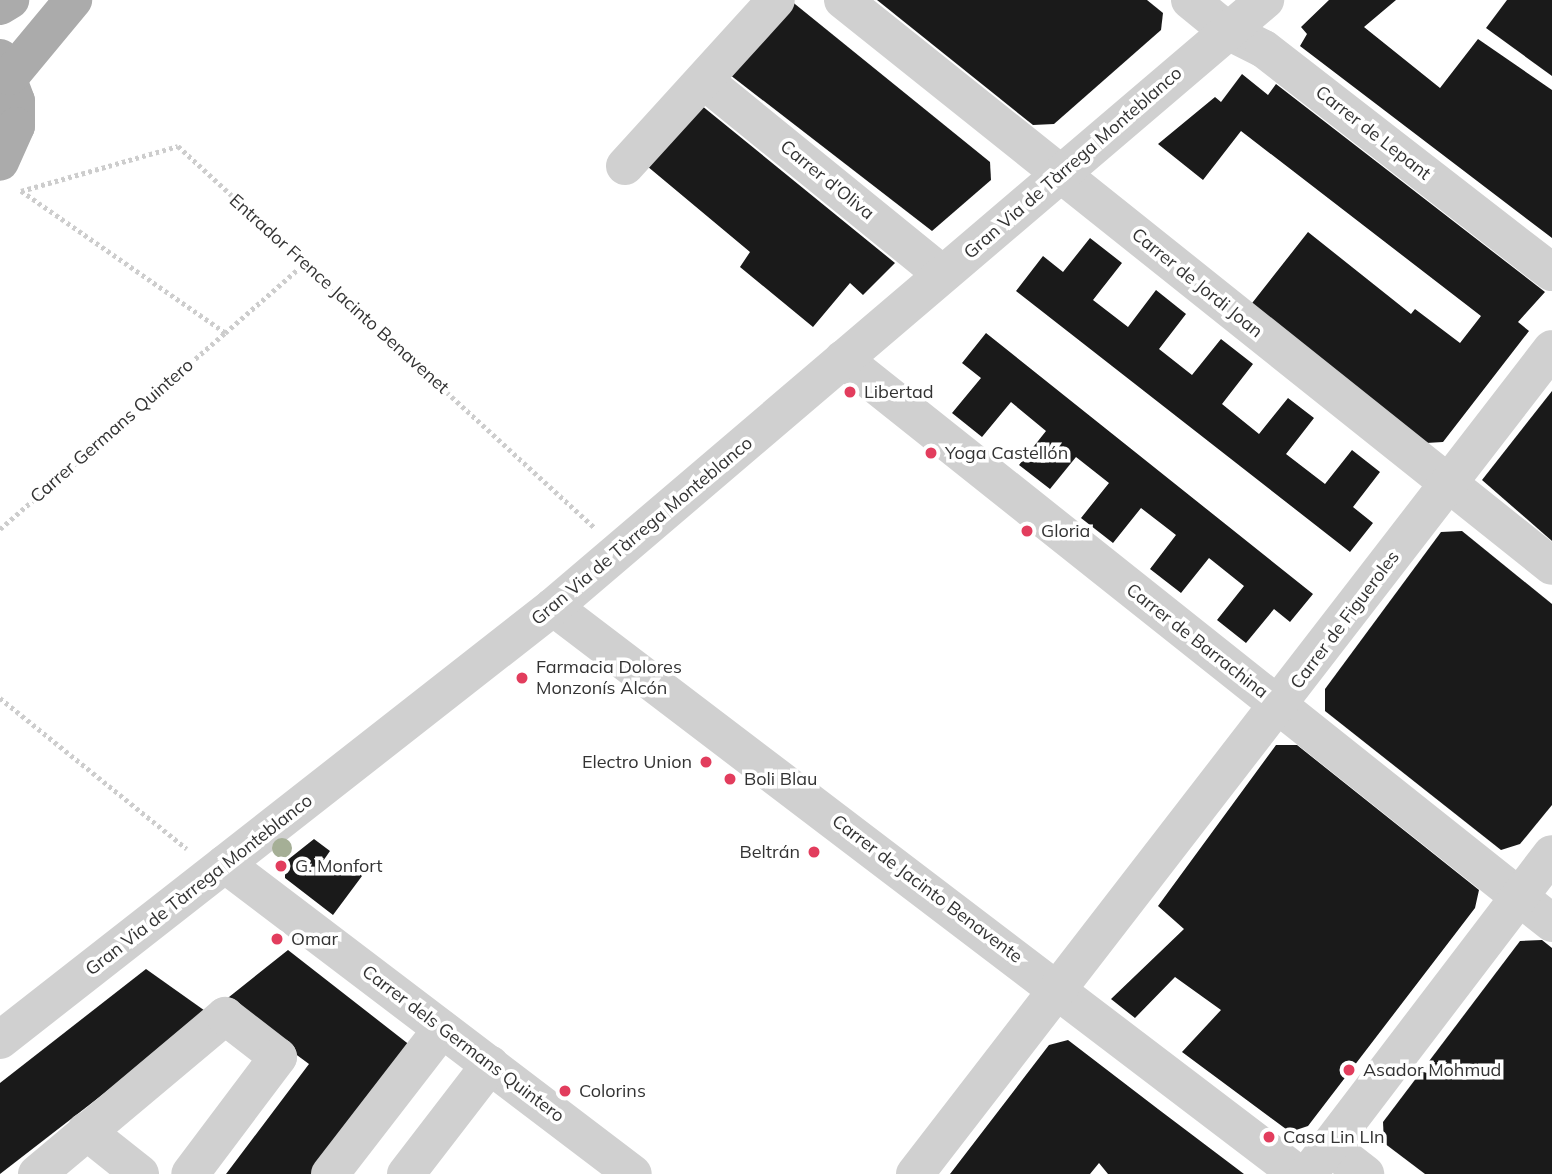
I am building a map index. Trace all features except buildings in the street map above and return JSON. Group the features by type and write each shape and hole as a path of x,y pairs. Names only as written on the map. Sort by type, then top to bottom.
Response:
{"main road":[{"path":"0,6 10,0"},
{"path":"10,179 16,126 5,67 74,0"}],"street":[{"path":"625,166 776,0"},
{"name":"Carrer de Jordi Joan","path":"843,0 1552,566"},
{"name":"Carrer de Lepant","path":"1190,0 1228,31 1264,49 1552,272"},
{"name":"Gran Via de Tàrrega Monteblanco","path":"0,1040 621,552 942,274 1265,0"},
{"name":"Carrer d'Oliva","path":"712,87 942,274"},
{"name":"Carrer de Figueroles","path":"915,1174 1552,349"},
{"name":"Carrer de Barrachina","path":"843,359 1552,923"},
{"name":"Carrer de Jacinto Benavente","path":"553,607 1059,988 1298,1174"},
{"path":"1365,1174 1318,1160 1552,854"},
{"name":"Carrer dels Germans Quintero","path":"225,864 633,1174"},
{"path":"37,1174 225,1016 278,1057 190,1174"},
{"path":"330,1174 442,1029"},
{"path":"406,1174 491,1065"},
{"path":"86,1131 139,1174"}],"path":[{"name":"Entrador Frence Jacinto Benavenet","path":"10,179 178,146 621,552"},
{"path":"10,179 225,333"},
{"name":"Carrer Germans Quintero","path":"0,530 305,263"},
{"path":"0,698 186,849 225,864"}],"place":[{"name":"Libertad","path":"850,392"},
{"name":"Yoga Castellón","path":"931,453"},
{"name":"Gloria","path":"1027,531"},
{"name":"Farmacia Dolores Monzonís Alcón","path":"522,678"},
{"name":"Electro Union","path":"706,762"},
{"name":"Boli Blau","path":"730,779"},
{"name":"Beltrán","path":"814,852"},
{"name":"G. Monfort","path":"281,866"},
{"name":"Omar","path":"277,939"},
{"name":"Asador Mohmud","path":"1349,1070"},
{"name":"Colorins","path":"565,1091"},
{"name":"Casa Lin LIn","path":"1269,1137"}]}
